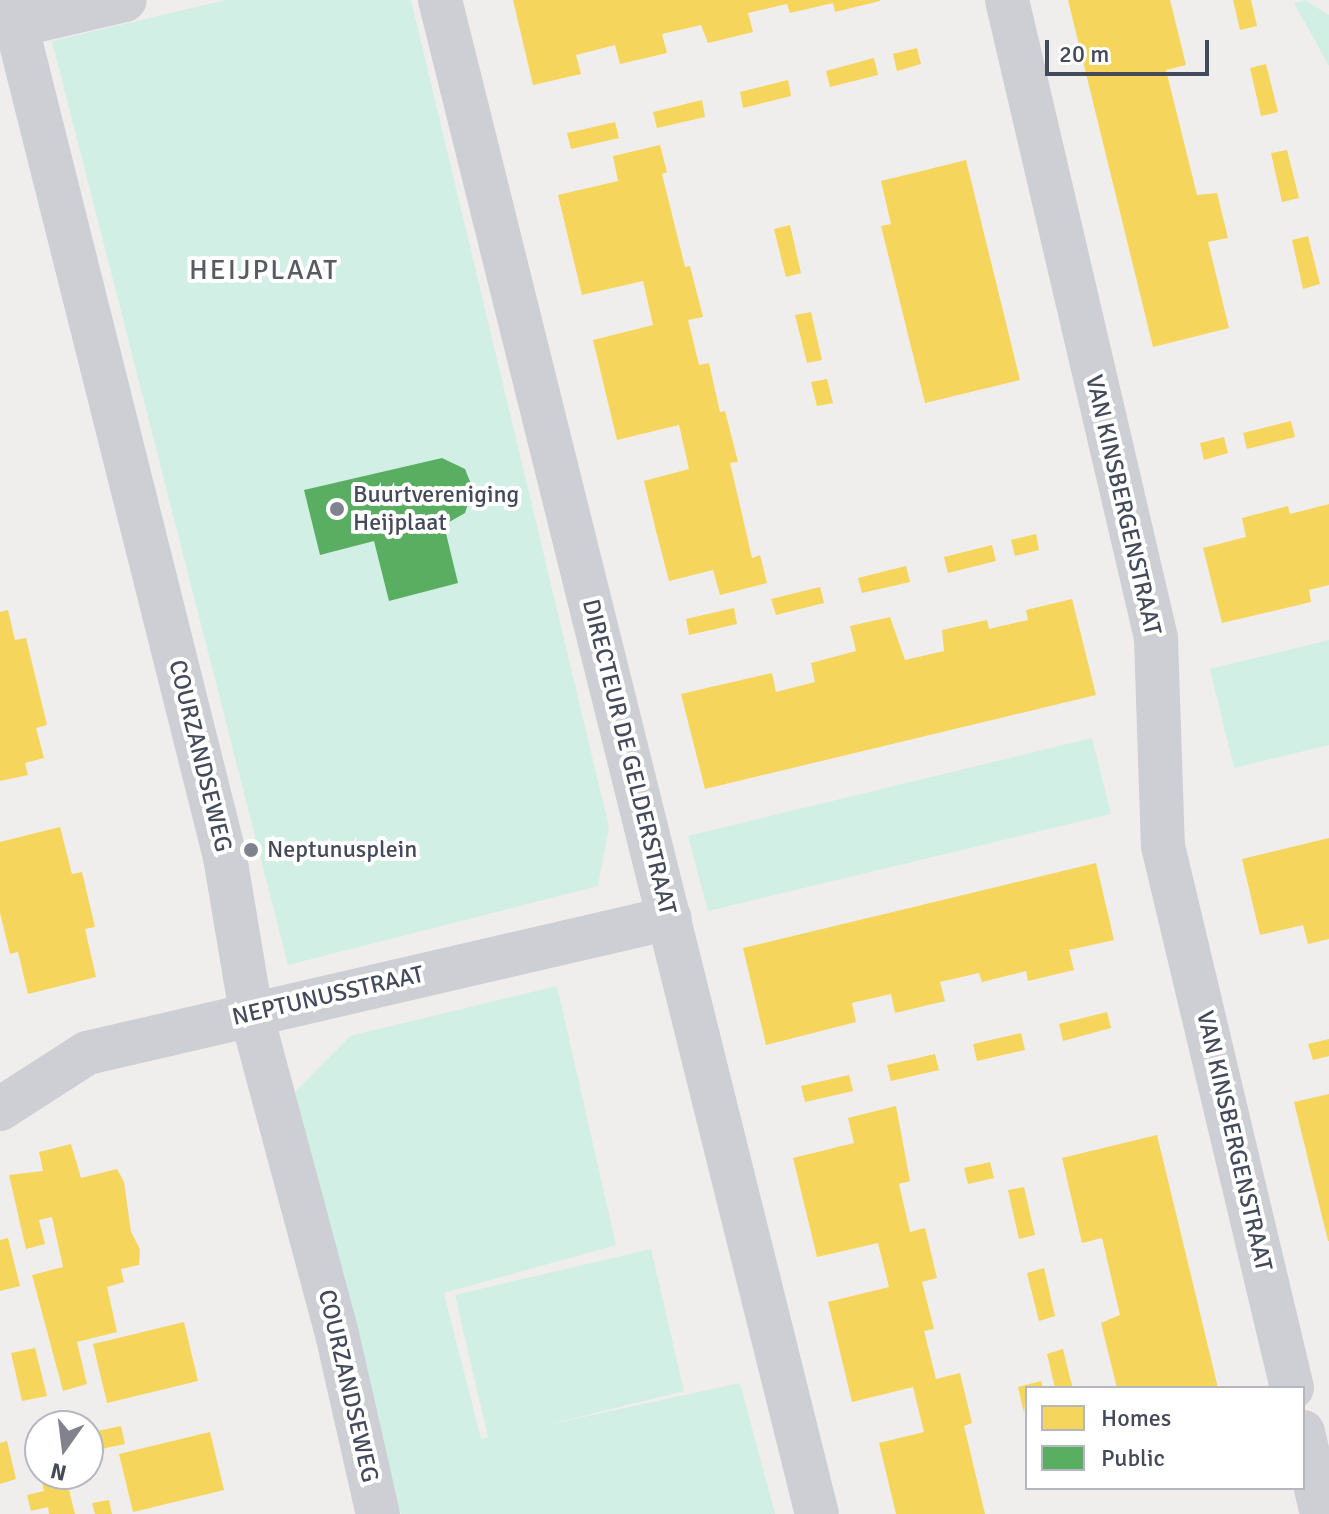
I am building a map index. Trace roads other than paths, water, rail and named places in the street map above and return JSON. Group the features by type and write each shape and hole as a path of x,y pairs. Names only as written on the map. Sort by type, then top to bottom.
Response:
{"street":[{"path":"9,18 125,0"},
{"name":"DIRECTEUR DE GELDERSTRAAT","path":"440,0 581,569 617,729 670,918 817,1514"},
{"name":"VAN KINSBERGENSTRAAT","path":"1007,0 1156,638 1163,846 1292,1386"},
{"name":"COURZANDSEWEG","path":"9,18 225,857 251,1013 337,1334 378,1514"},
{"name":"NEPTUNUSSTRAAT","path":"0,1109 87,1053 670,918"},
{"path":"1305,1441 1322,1514"}],"place":[{"name":"Buurtvereniging Heijplaat","path":"337,509"},
{"name":"Neptunusplein","path":"251,850"}],"district":[{"name":"HEIJPLAAT","path":"264,270"}]}
